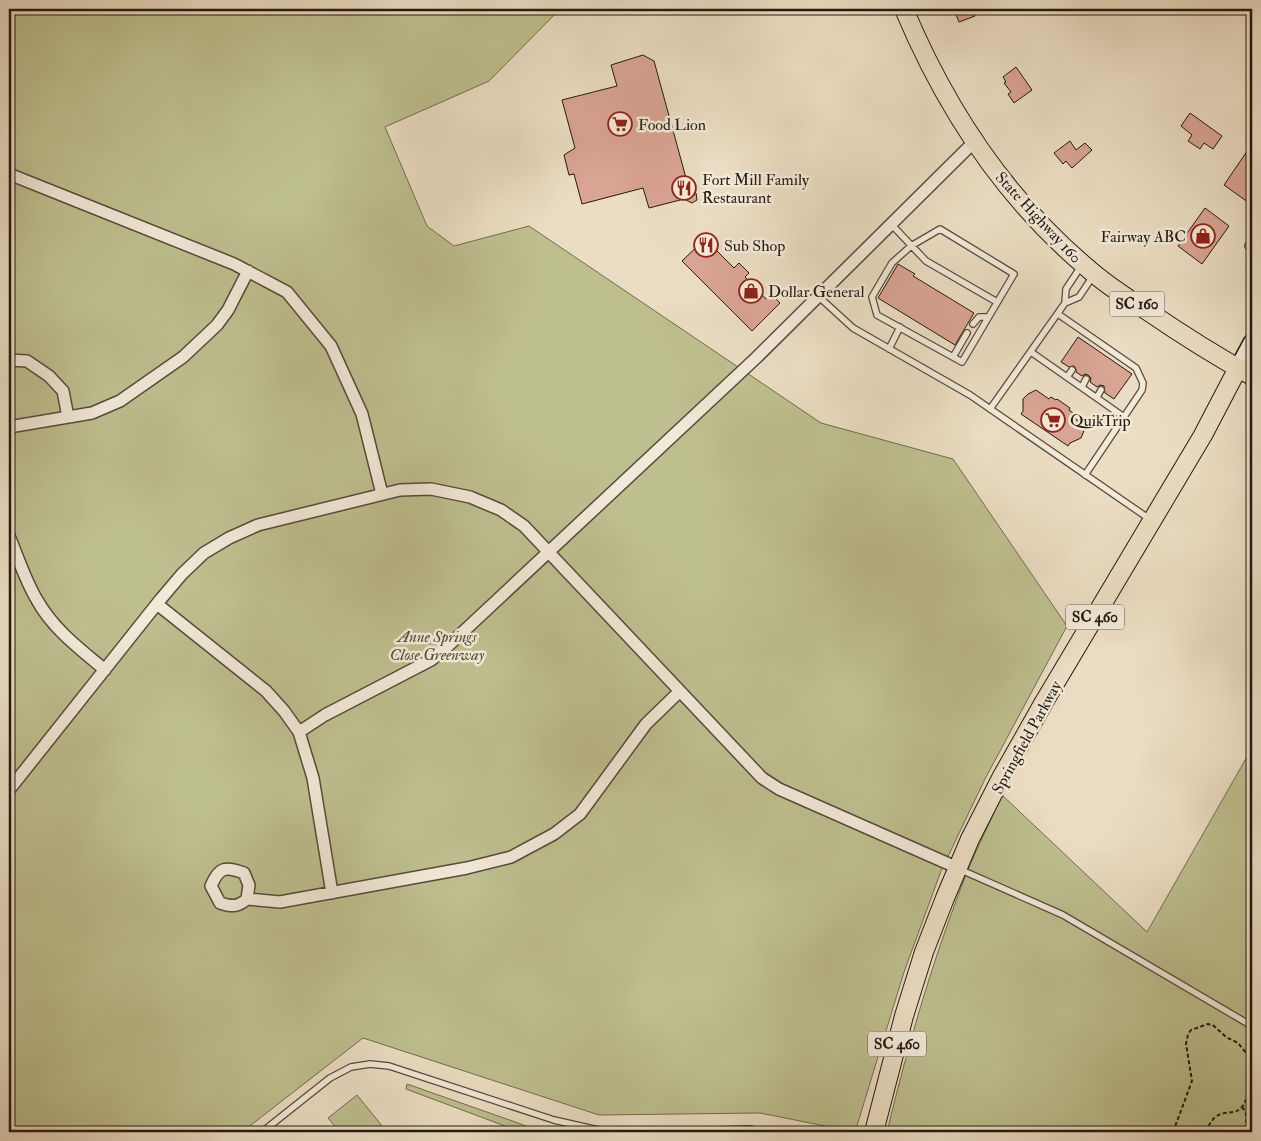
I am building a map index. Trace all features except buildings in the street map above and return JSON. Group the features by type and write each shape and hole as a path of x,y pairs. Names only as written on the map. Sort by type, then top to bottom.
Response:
{"main road":[{"name":"State Highway 160","path":"904,9 933,73 974,142 1026,208 1055,239 1088,269 1166,324 1245,372"},
{"name":"SC 460","path":"1245,372 1252,342"},
{"name":"Springfield Parkway","path":"874,1132 904,1016 923,956 970,839 1006,769 1044,702 1203,435 1245,372"}],"street":[{"path":"299,732 325,715 431,660 450,645 749,364 974,142"},
{"path":"9,174 234,264 287,292 331,346 362,414 382,494"},
{"path":"9,427 92,413 120,401 183,358 217,325 228,310 248,271"},
{"path":"9,360 27,361 49,376 63,391 68,417"},
{"path":"9,790 157,604 182,574 204,554 229,538 258,525 400,490 432,489 470,497 501,510 524,526 762,778 780,789 958,868"},
{"path":"9,536 37,601 51,621 69,640 105,670"},
{"path":"157,604 266,691 299,732 312,778 332,893"},
{"path":"247,899 280,902 467,868 511,857 554,834 580,814 646,724 680,691"}],"lane":[{"path":"891,224 926,261 997,302"},
{"path":"940,229 1014,274 997,302 962,362 877,315 872,297 892,263 910,246 940,229"},
{"path":"1252,240 1248,246 1252,250"},
{"path":"1066,303 1066,289 1088,269"},
{"path":"990,409 1066,303 1080,297 1088,269"},
{"path":"818,296 848,324 970,396 1152,521"},
{"path":"1058,314 1092,342 1108,349 1136,368 1143,383 1142,390 1085,475"},
{"path":"972,324 979,317 988,316"},
{"path":"888,348 900,327"},
{"path":"954,358 967,333"},
{"path":"1104,355 1108,349"},
{"path":"1031,352 1124,416"},
{"path":"1118,365 1122,359"},
{"path":"1067,376 1072,370"},
{"path":"1082,387 1086,380"},
{"path":"1097,397 1101,390"},
{"path":"958,868 1063,915 1252,1026"},
{"path":"262,1132 330,1078 351,1067 370,1064 389,1066 554,1120 607,1132 750,1129 764,1132"}],"path":[{"path":"1173,1132 1192,1081 1186,1044 1188,1034 1192,1030 1208,1024 1214,1026 1226,1037 1238,1043 1252,1060"},
{"path":"1206,1132 1211,1122 1217,1116 1233,1112 1242,1107 1247,1099 1247,1090 1252,1082"},
{"path":"1242,1107 1247,1116 1244,1132"}],"green space":[{"name":"Anne Springs Close Greenway","path":"9,9 560,9 489,81 385,127 427,226 454,246 529,226 821,423 953,459 1067,626 985,779 941,871 904,972 855,1132 760,1113 599,1115 363,1038 242,1132 9,1132"},
{"path":"1252,748 1252,1132 887,1132 911,1038 940,946 966,874 1002,795 1147,932"},
{"path":"407,1084 539,1132 521,1132 406,1089"},
{"path":"357,1095 387,1132 340,1132 328,1118"}],"place":[{"name":"Food Lion","path":"620,124"},
{"name":"Fort Mill Family Restaurant","path":"684,188"},
{"name":"Fairway ABC","path":"1203,236"},
{"name":"Sub Shop","path":"706,245"},
{"name":"Dollar General","path":"751,291"},
{"name":"QuikTrip","path":"1053,420"}]}
